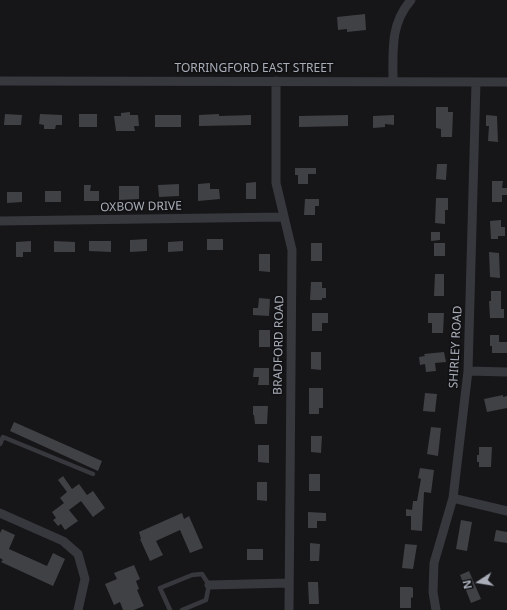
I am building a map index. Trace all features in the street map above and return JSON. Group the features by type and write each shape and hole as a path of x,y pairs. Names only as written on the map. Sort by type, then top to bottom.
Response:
{"street":[{"path":"393,81 393,38 398,21 411,0"},
{"name":"TORRINGFORD EAST STREET","path":"0,80 507,82"},
{"name":"BRADFORD ROAD","path":"276,81 276,183 292,250 288,583 289,610"},
{"name":"SHIRLEY ROAD","path":"436,610 433,592 434,562 453,498 468,371 476,82"},
{"name":"OXBOW DRIVE","path":"0,221 283,217"},
{"path":"468,371 507,372"},
{"path":"453,498 507,511"},
{"path":"0,513 63,541 78,554 85,579 78,610"},
{"path":"209,585 288,583"}],"lane":[{"path":"0,444 3,437 93,474"},
{"path":"170,610 160,588 192,575 202,574 209,585 206,600 182,610"}],"building":[{"path":"365,14 366,30 347,32 347,29 338,30 337,17"},
{"path":"436,107 448,107 448,112 453,112 452,137 441,137 441,129 436,128"},
{"path":"130,112 130,115 138,115 139,126 134,126 135,131 116,131 114,116 121,116 121,113"},
{"path":"5,114 22,115 21,125 4,125"},
{"path":"40,114 62,115 62,125 56,125 55,129 44,129 44,125 39,124"},
{"path":"79,114 97,114 97,127 79,127"},
{"path":"219,114 219,116 251,115 251,125 199,126 199,115"},
{"path":"155,115 181,115 181,127 155,127"},
{"path":"348,115 348,126 299,127 299,116"},
{"path":"394,115 394,125 385,124 385,127 373,128 373,116"},
{"path":"486,115 497,116 498,142 488,141 489,126 486,126"},
{"path":"437,164 447,164 446,180 436,179"},
{"path":"295,168 316,168 316,174 308,174 308,184 298,184 298,175 295,175"},
{"path":"492,181 503,181 502,188 507,188 507,195 502,195 502,202 492,202"},
{"path":"256,182 256,199 246,199 246,183"},
{"path":"210,183 210,189 219,189 220,199 198,201 198,184"},
{"path":"179,184 179,196 159,197 158,185"},
{"path":"84,185 91,185 90,191 99,191 99,201 84,201"},
{"path":"119,186 139,186 139,199 119,200"},
{"path":"45,191 61,191 61,202 45,202"},
{"path":"7,192 22,192 22,202 7,203"},
{"path":"436,198 448,198 448,210 445,210 445,224 435,223"},
{"path":"305,199 319,199 319,206 315,206 315,215 304,215"},
{"path":"501,220 501,227 505,227 505,236 498,236 498,239 491,239 490,221"},
{"path":"431,232 440,232 440,240 431,241"},
{"path":"147,239 147,251 130,252 130,240"},
{"path":"207,239 223,239 223,250 207,250"},
{"path":"31,241 31,252 23,252 23,257 16,257 16,242"},
{"path":"54,241 75,242 75,252 54,252"},
{"path":"89,241 111,241 111,252 89,251"},
{"path":"183,241 183,251 168,252 168,242"},
{"path":"311,243 322,243 322,261 311,261"},
{"path":"434,243 445,243 445,256 434,256"},
{"path":"489,252 499,253 500,278 490,277"},
{"path":"259,254 270,254 270,272 259,271"},
{"path":"435,274 444,274 444,296 434,296"},
{"path":"311,282 322,282 322,288 326,288 326,298 322,298 322,300 310,300"},
{"path":"491,291 501,291 501,309 504,309 504,318 490,318 489,301 491,301"},
{"path":"259,298 270,299 269,316 253,315 253,308 258,308"},
{"path":"312,313 328,313 328,323 322,323 322,331 312,331"},
{"path":"428,313 444,313 443,333 432,333 432,323 428,323"},
{"path":"259,330 270,330 270,347 259,347"},
{"path":"490,335 499,335 499,342 507,342 507,353 492,353 492,346 490,346"},
{"path":"311,352 321,352 321,370 311,369"},
{"path":"444,352 446,362 435,363 436,371 426,372 425,364 420,365 419,357 425,356 424,354"},
{"path":"254,368 269,368 269,385 258,385 259,377 253,377"},
{"path":"309,388 323,388 323,408 319,408 319,414 309,414"},
{"path":"425,393 437,394 435,412 423,411"},
{"path":"503,395 503,397 507,396 507,408 487,412 484,399"},
{"path":"253,406 268,406 267,424 255,424"},
{"path":"14,422 102,461 98,471 10,431"},
{"path":"431,427 441,428 438,456 427,454"},
{"path":"311,436 322,436 321,453 311,452"},
{"path":"258,445 269,445 269,463 258,462"},
{"path":"479,447 492,447 491,467 479,467 477,455 479,455"},
{"path":"420,468 434,470 431,493 424,492 422,531 411,530 411,516 406,516 406,509 412,510 413,501 417,501 421,479 418,478"},
{"path":"309,474 320,474 320,491 309,491"},
{"path":"63,476 72,489 79,484 87,495 93,491 105,508 93,517 81,501 69,510 78,521 65,530 61,524 58,526 53,520 56,518 52,512 64,503 60,498 67,492 58,480"},
{"path":"257,482 267,482 267,501 257,500"},
{"path":"308,512 326,513 326,521 317,521 317,528 308,528"},
{"path":"182,513 184,519 189,516 203,548 190,553 180,530 156,541 163,555 150,561 140,539 139,532"},
{"path":"461,520 472,522 467,551 456,549"},
{"path":"2,529 15,535 9,549 47,566 53,553 65,559 53,586 1,562 3,560 0,558 0,533"},
{"path":"496,530 507,532 507,543 494,541"},
{"path":"310,543 320,544 319,561 310,561"},
{"path":"405,544 417,545 413,569 402,568"},
{"path":"247,549 263,549 263,560 247,560"},
{"path":"134,565 140,579 136,581 139,589 137,590 144,606 134,610 123,610 120,602 114,605 105,584 117,579 114,573"},
{"path":"469,571 481,599 471,603 460,575"},
{"path":"308,582 318,582 319,604 309,604"},
{"path":"400,587 413,588 411,608 400,608"}]}
